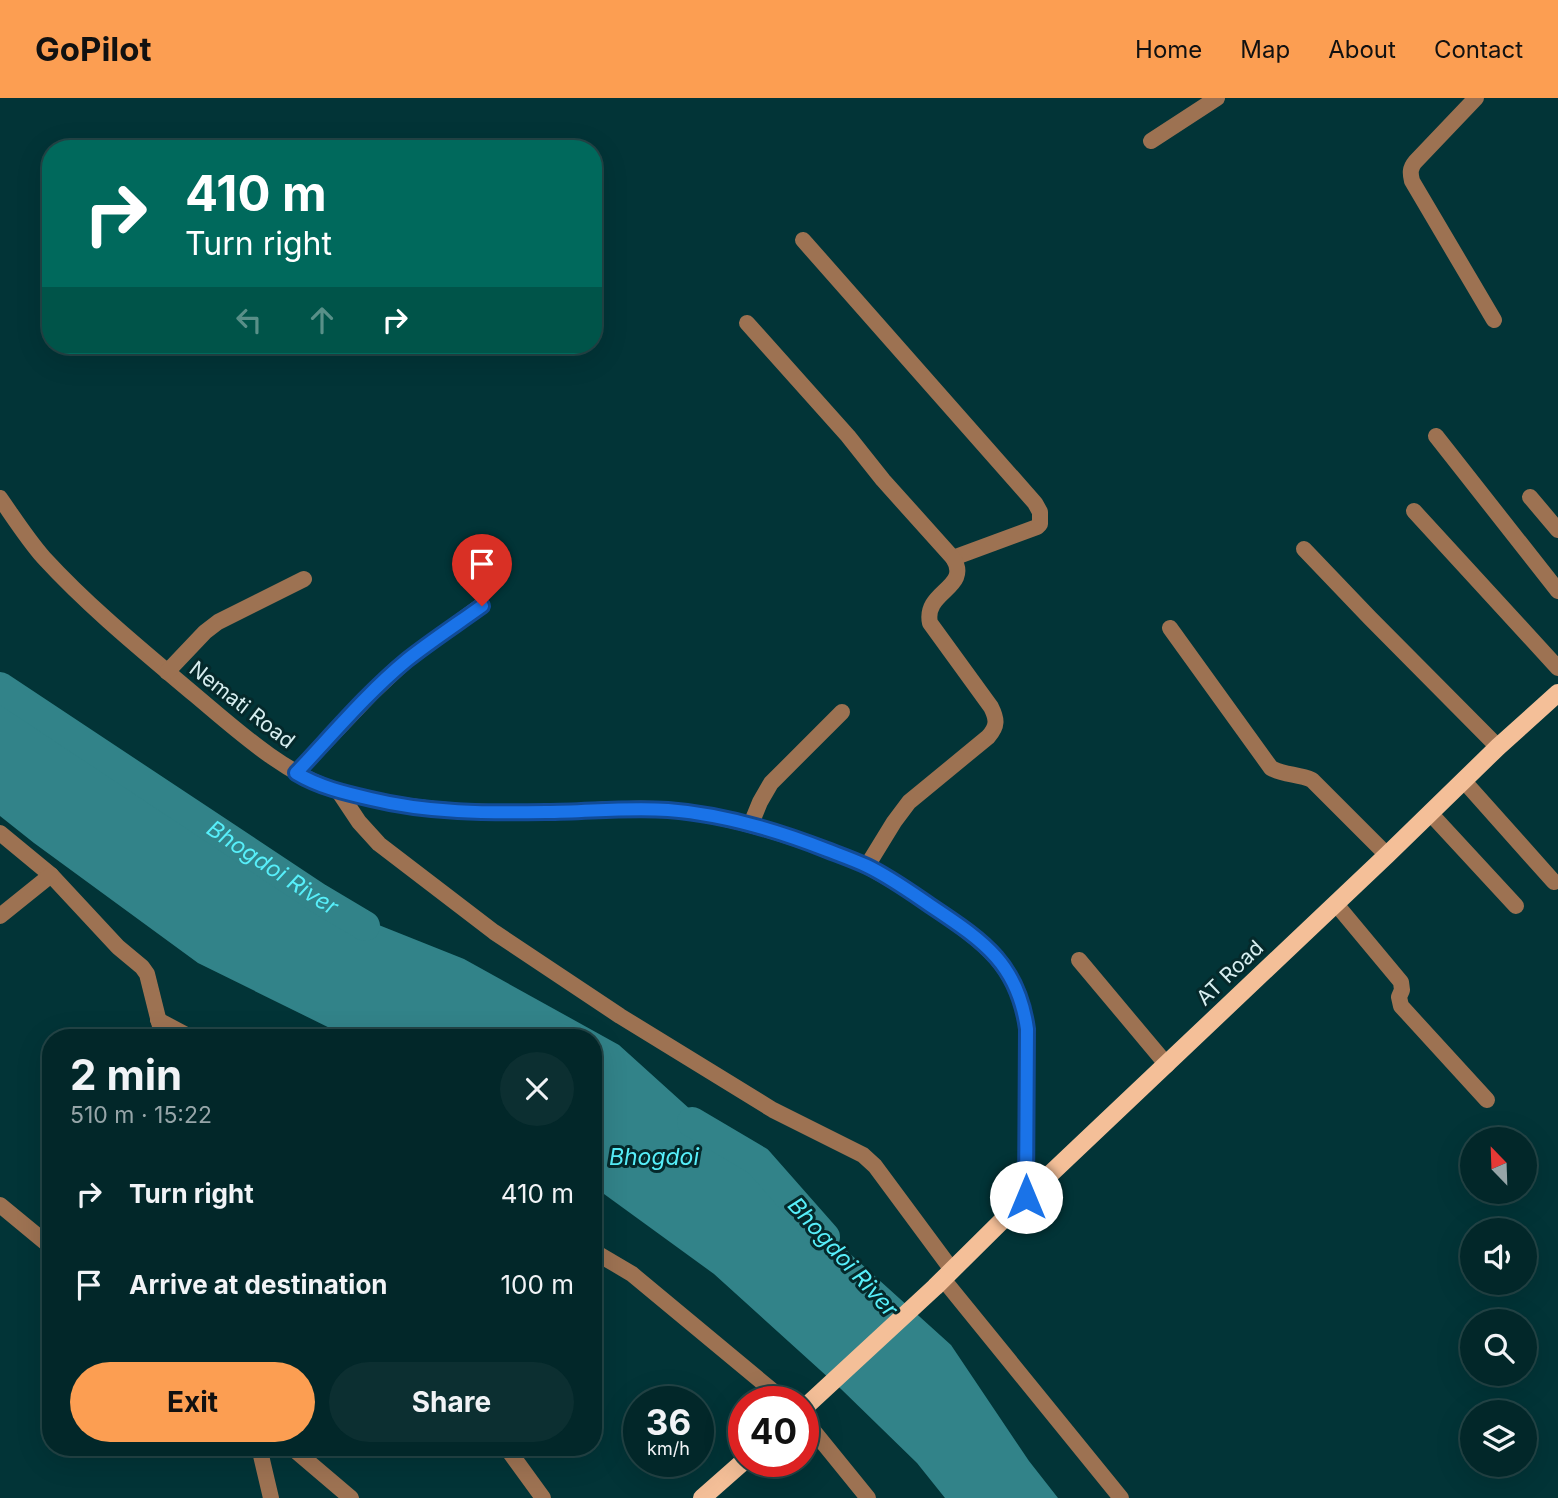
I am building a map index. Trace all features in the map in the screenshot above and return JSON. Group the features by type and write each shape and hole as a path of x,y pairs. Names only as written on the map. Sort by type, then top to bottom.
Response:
{"main road":[{"name":"AT Road","path":"819,1395 944,1279 1026,1197 1498,747 1558,693"},
{"path":"702,1498 728,1475"}],"street":[{"path":"1151,141 1217,98"},
{"path":"1476,98 1415,162 1410,175 1494,320"},
{"path":"803,240 982,442 1040,512 1040,524 1037,527 953,558"},
{"path":"747,323 953,558 958,566 958,574 930,606 930,623 995,716 996,724 988,737 909,802 894,821 867,866"},
{"path":"1436,436 1558,591"},
{"path":"1530,497 1558,530"},
{"name":"Nemati Road","path":"0,498 42,555 113,627 251,742 296,773 339,792 393,804 440,810 668,810 751,824 796,838 867,866 968,931 995,955 1009,973 1024,1007 1027,1029 1026,1197"},
{"path":"1413,511 1558,668"},
{"path":"1304,549 1498,747"},
{"path":"167,672 218,622 304,579"},
{"path":"296,773 400,667 482,606"},
{"path":"1170,628 1271,768 1312,780 1387,855"},
{"path":"751,824 771,783 842,712"},
{"path":"1464,780 1555,882"},
{"path":"339,792 359,822 380,844 494,932 620,1016 773,1110 863,1155 875,1166 944,1279 1121,1498"},
{"path":"1430,813 1516,906"},
{"path":"0,833 51,875 118,947 142,967 147,974 160,1029"},
{"path":"0,916 51,875"},
{"path":"1336,904 1401,982 1401,1006 1487,1100"},
{"path":"1080,960 1167,1065"},
{"path":"158,1020 175,1029"},
{"path":"0,1205 42,1240"},
{"path":"602,1256 632,1274 767,1386"},
{"path":"819,1438 868,1498"},
{"path":"261,1456 271,1498"},
{"path":"302,1456 351,1498"},
{"path":"513,1456 543,1498"}],"water":[{"name":"Bhogdoi","path":"0,694 210,839 316,900 464,959 590,1029 332,1029 198,963 0,816"},
{"name":"Bhogdoi","path":"602,1036 619,1045 951,1345 1029,1461 1058,1498 945,1498 917,1463 841,1389 714,1274 602,1193"}],"waterway":[{"name":"Bhogdoi River","path":"0,687 318,898 365,926"},
{"name":"Bhogdoi River","path":"692,1122 758,1161 825,1237"}],"route":[{"path":"482,606 407,660 296,773 339,792 393,804 440,810 668,810 711,816 751,824 796,838 867,866 968,931 995,955 1009,973 1024,1007 1027,1029 1026,1197"}]}
